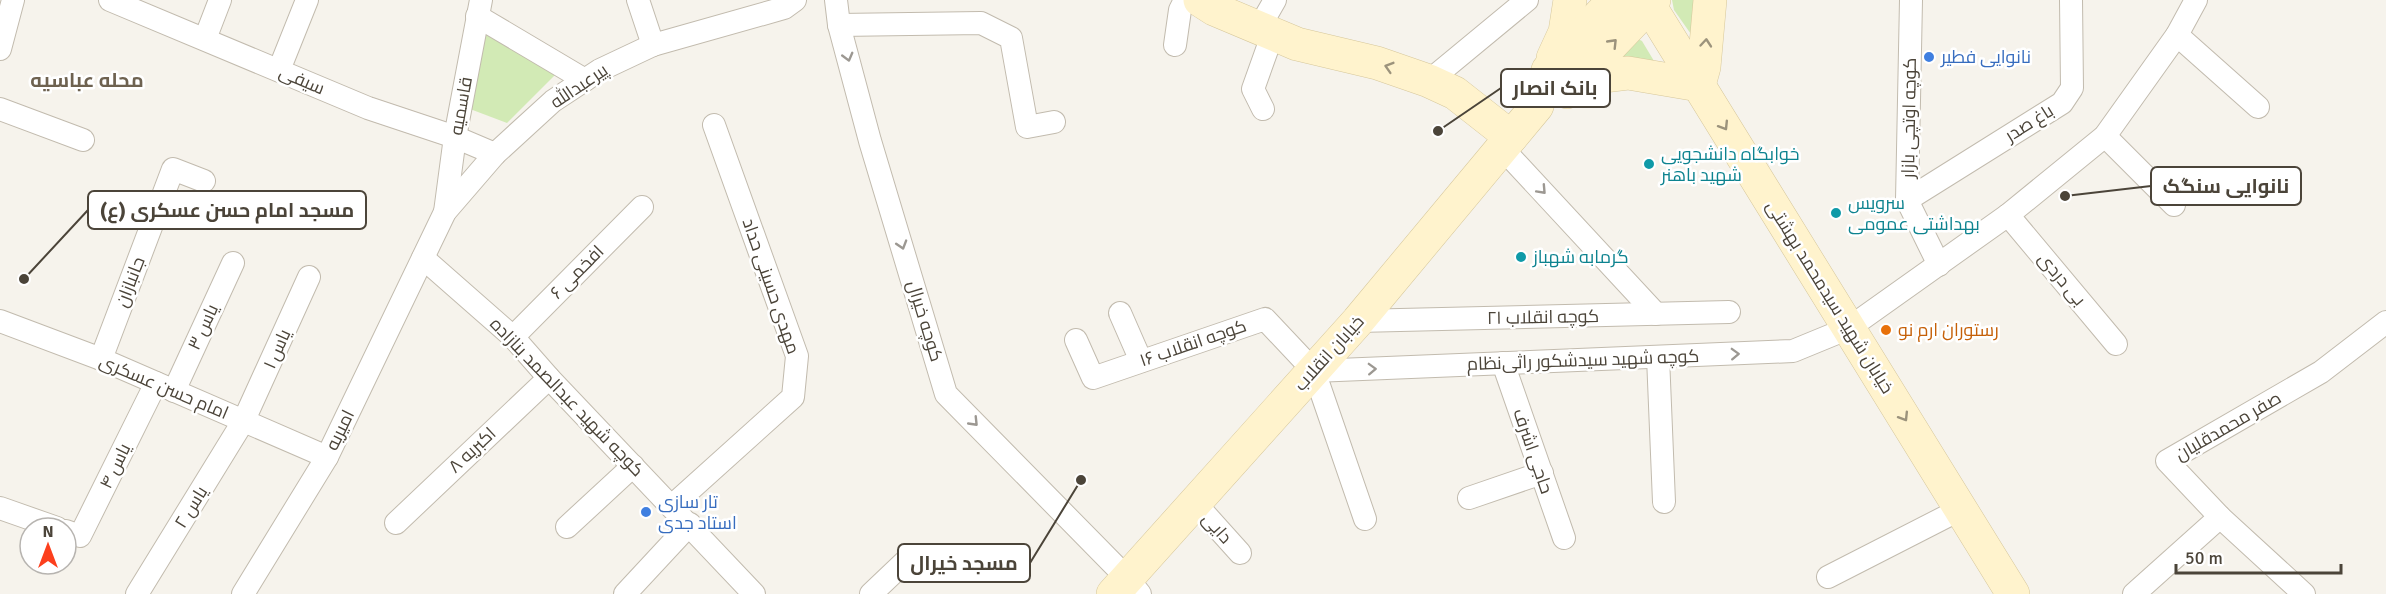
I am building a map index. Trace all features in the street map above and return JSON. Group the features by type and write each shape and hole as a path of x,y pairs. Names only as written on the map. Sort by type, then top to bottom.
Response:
{"main road":[{"path":"1200,0 1214,9 1269,20 1297,44 1377,63 1429,81 1455,93 1507,142"},
{"path":"1557,81 1570,0"},
{"path":"1557,81 1614,0"},
{"path":"1557,81 1629,73 1699,86 1704,67 1710,0"},
{"path":"1557,81 1650,2"},
{"name":"خیابان شهید سیدمحمد بهشتی","path":"1650,2 1699,86 2013,594"},
{"name":"خیابان انقلاب","path":"1127,589 1195,503 1358,321 1557,81"}],"street":[{"path":"0,49 13,0"},
{"name":"سیفی","path":"110,0 133,4 205,39 368,108 455,137 495,154"},
{"path":"205,39 220,0"},
{"path":"279,70 307,0"},
{"path":"638,0 652,45"},
{"name":"پیرعبدالله","path":"423,258 445,212 495,154 553,101 600,70 652,45 784,9 795,0"},
{"name":"کوچه خیرال","path":"836,0 840,25 870,141 946,394 1127,589"},
{"path":"1175,45 1180,10 1185,0"},
{"path":"1429,81 1527,0"},
{"name":"کوچه اوتچی بازار","path":"1911,0 1907,200 1939,265"},
{"name":"باغ صدر","path":"1907,200 2062,103 2072,88 2071,0"},
{"name":"کوچه شهید سیدشکور راثی‌نظام","path":"1314,371 1793,351 1849,328 2007,215 2105,136 2177,34 2196,0"},
{"path":"479,8 585,80"},
{"name":"قاسمیه","path":"445,212 455,137 479,8"},
{"path":"1263,108 1253,89 1269,20"},
{"path":"840,25 981,23 1011,38 1027,127 1054,122"},
{"path":"2177,34 2258,107"},
{"path":"0,109 82,140"},
{"name":"مهدی حسینی حداد","path":"672,506 793,397 797,356 714,125"},
{"path":"2105,136 2174,205"},
{"path":"1507,142 1656,314"},
{"name":"جانبازان","path":"101,360 173,169 204,181"},
{"name":"افخمی ۶","path":"513,337 642,207"},
{"name":"بی دردی","path":"2007,215 2116,344"},
{"name":"کوچه شهید عبدالصمد بنازاده","path":"423,258 513,337 754,594"},
{"name":"امیریه","path":"243,594 327,457 423,258"},
{"name":"یاس ۳","path":"165,387 233,263"},
{"name":"یاس ۱","path":"244,420 309,277"},
{"name":"کوچه انقلاب ۲۱","path":"1358,321 1729,312"},
{"path":"1120,313 1141,361"},
{"name":"کوچه انقلاب ۱۶","path":"1076,340 1093,378 1265,319 1314,371"},
{"name":"امام حسن عسکری","path":"0,321 101,360 327,457"},
{"name":"صفر محمدقلیان","path":"2220,517 2167,461 2321,372 2386,322"},
{"path":"1658,357 1664,502"},
{"name":"حاجی اشرف","path":"1503,363 1564,538"},
{"path":"1314,371 1365,519"},
{"name":"اکبریه ۸","path":"396,523 549,378"},
{"name":"یاس ۴","path":"78,535 80,536 165,387"},
{"name":"یاس ۲","path":"137,594 244,420"},
{"path":"567,527 633,466"},
{"path":"1469,498 1542,473"},
{"name":"دایی","path":"1195,503 1240,553"},
{"path":"0,508 23,516"},
{"path":"1828,578 1961,509"},
{"path":"2133,594 2220,517 2304,594"},
{"path":"625,594 690,524"},
{"path":"871,594 911,555"}],"green space":[{"path":"1672,0 1694,0 1693,37 1674,10"},
{"path":"485,29 557,73 507,123 470,109"},
{"path":"1638,39 1642,41 1654,61 1618,62 1618,53"}],"place":[{"name":"نانوایی فطیر","path":"1929,57"},
{"name":"بانک انصار","path":"1438,131"},
{"name":"خوابگاه دانشجویی شهید باهنر","path":"1649,164"},
{"name":"نانوایی سنگک","path":"2065,196"},
{"name":"سرویس بهداشتی عمومی","path":"1836,213"},
{"name":"گرمابه شهباز","path":"1521,257"},
{"name":"مسجد امام حسن عسکری (ع)","path":"24,279"},
{"name":"رستوران ارم نو","path":"1886,330"},
{"name":"مسجد خیرال","path":"1081,480"},
{"name":"تار سازی استاد جدی","path":"646,512"}],"district":[{"name":"محله عباسیه","path":"87,80"}]}
